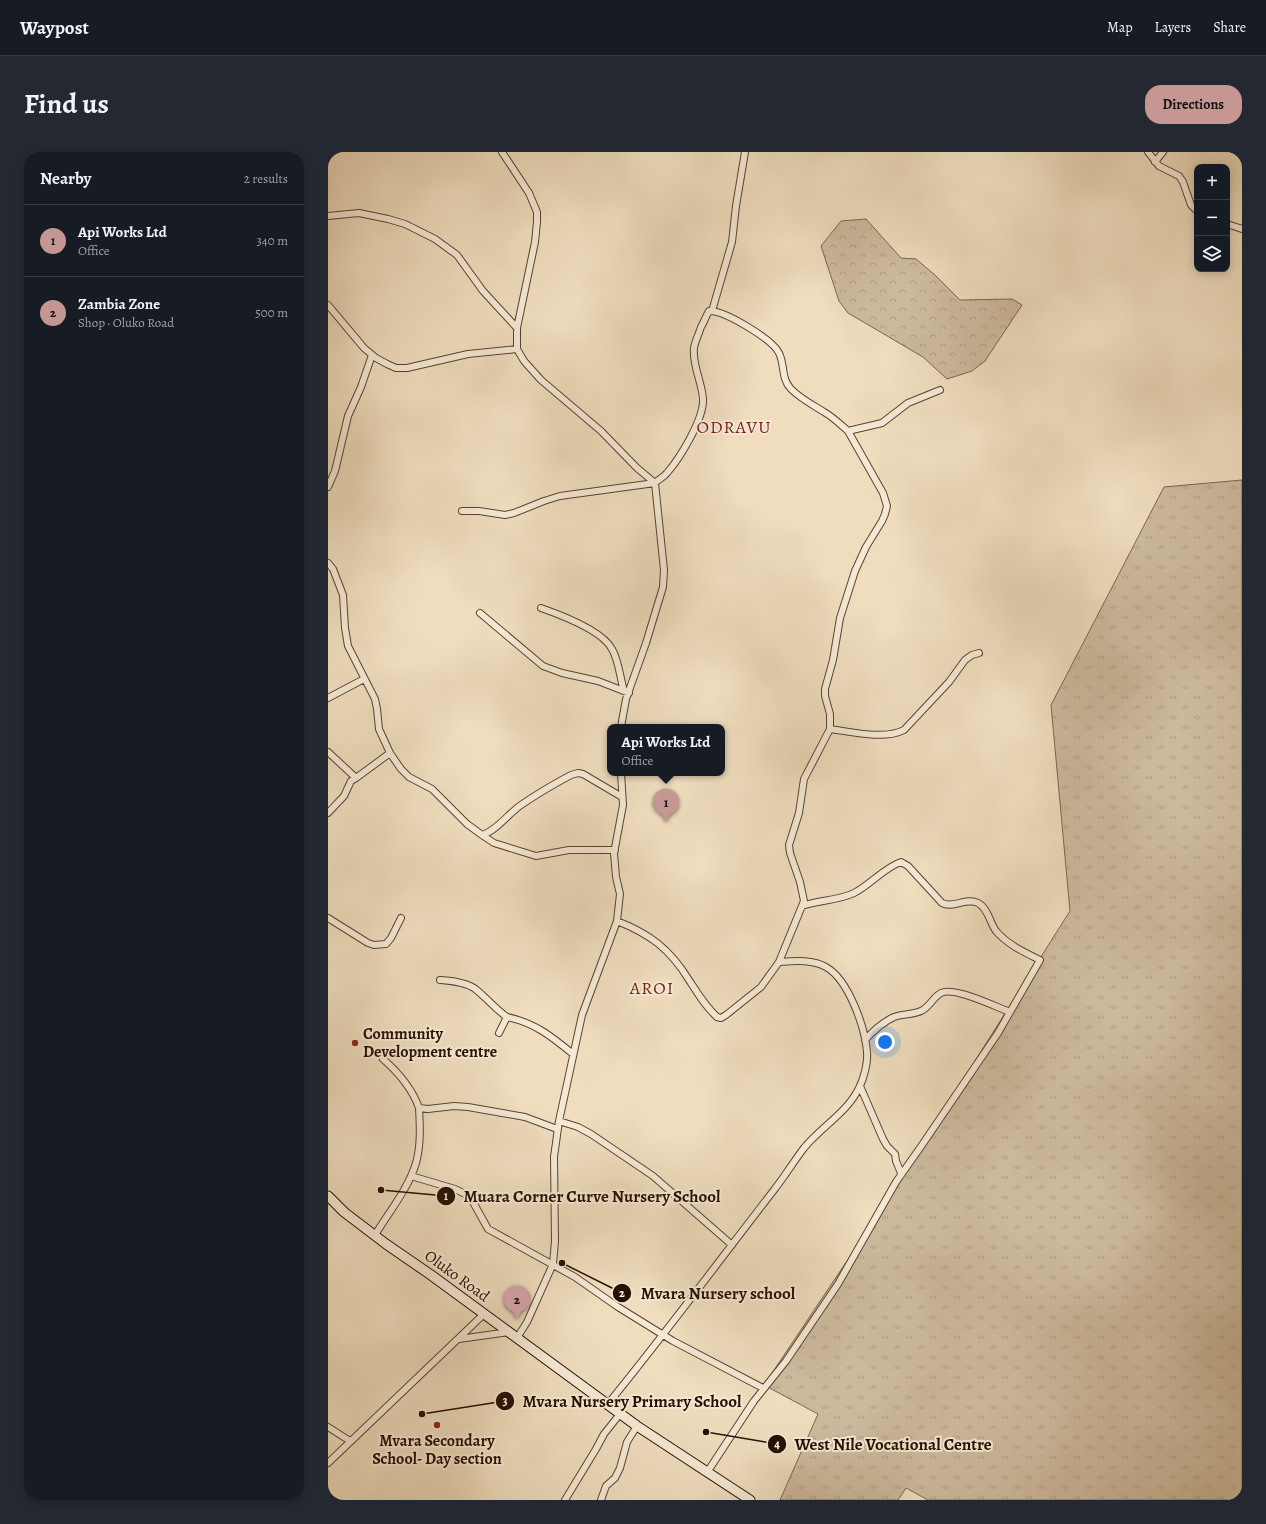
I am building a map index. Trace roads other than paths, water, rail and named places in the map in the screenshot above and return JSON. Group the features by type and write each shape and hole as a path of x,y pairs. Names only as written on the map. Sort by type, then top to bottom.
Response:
{"main road":[{"name":"Oluko Road","path":"328,1196 344,1212 607,1405 750,1500"}],"street":[{"path":"502,152 529,193 537,212 538,222 517,328 517,349 524,361 541,380 601,431 637,468 655,482 664,570 663,587 648,636 626,692 621,724"},
{"path":"462,510 505,515 560,496 655,482 666,474 694,430 701,413 703,399 695,363 694,348 707,314 712,310 732,242 745,152"},
{"path":"1148,152 1159,166 1179,176 1183,182 1191,205 1194,208"},
{"path":"1155,162 1163,152"},
{"path":"328,216 359,213 388,218 405,224 435,239 457,255 483,291 517,328"},
{"path":"1230,225 1242,229"},
{"path":"328,305 364,348 372,355 396,368 407,368 468,354 517,349"},
{"path":"617,921 646,934 655,940 680,967 702,1001 717,1017 721,1018 726,1015 761,987 779,962 802,906 803,896 789,845 799,813 804,779 830,729 830,714 825,696 825,689 833,660 840,618 855,571 866,547 884,518 887,506 883,493 848,431 826,413 790,389 784,377 780,354 774,346 736,320 712,310"},
{"path":"328,487 335,470 348,416 361,387 372,355"},
{"path":"848,431 882,423 908,403 940,390"},
{"path":"328,563 333,568 343,595 345,628 348,646 375,699 379,729 390,753 401,768 409,776 432,789 467,824 494,843 536,856 569,850 615,850"},
{"path":"541,608 579,623 609,644 615,656 626,692"},
{"path":"480,613 543,666 562,673 598,681 626,692"},
{"path":"830,729 890,735 904,730 944,687 965,660 972,655 979,653"},
{"path":"328,698 364,679"},
{"path":"328,752 356,778"},
{"path":"328,813 344,796 351,782 390,753"},
{"path":"482,835 493,830 520,805 578,773 583,774 622,797"},
{"path":"517,1338 527,1322 553,1264 555,1241 554,1157 559,1121 582,1015 617,921 620,894 614,862 621,820 621,776"},
{"path":"708,1472 763,1388 786,1361 838,1284 901,1174 922,1145 1010,1012 1040,960 1021,951 997,932 985,910 978,903 969,901 949,905 942,903 904,863 901,862 847,896 818,901 802,906"},
{"path":"328,918 368,943 374,945 386,944 391,938 401,918"},
{"path":"607,1405 663,1335 805,1147 837,1116 855,1095 860,1086 866,1065 867,1054 865,1040 852,1000 843,985 834,973 817,963 779,962"},
{"path":"440,980 455,982 472,987 498,1011 507,1017 530,1024 544,1031 573,1054"},
{"path":"865,1040 880,1026 894,1017 924,1009 939,993 945,991 959,992 1010,1012"},
{"path":"499,1033 507,1017"},
{"path":"375,1235 411,1176 420,1143 419,1108 416,1100 398,1072 383,1059"},
{"path":"860,1086 883,1139 887,1146 895,1154 901,1174"},
{"path":"419,1108 428,1109 454,1106 468,1107 525,1117 558,1129"},
{"path":"559,1121 578,1127 592,1134 653,1176 732,1245"},
{"path":"411,1176 455,1189 469,1196 474,1202 488,1229 553,1264 663,1335 763,1388"},
{"path":"328,1463 484,1314"},
{"path":"458,1339 509,1332"},
{"path":"565,1500 604,1434 620,1414"},
{"path":"601,1500 606,1486 615,1478 620,1468 627,1442 637,1426"},
{"path":"328,1427 350,1441"}],"place":[{"name":"Api Works Ltd","path":"666,822"},
{"name":"Community Development centre","path":"355,1043"},
{"name":"Muara Corner Curve Nursery School","path":"381,1190"},
{"name":"Mvara Nursery school","path":"562,1263"},
{"name":"Zambia Zone","path":"517,1319"},
{"name":"Mvara Nursery Primary School","path":"422,1414"},
{"name":"Mvara Secondary School- Day section","path":"437,1425"},
{"name":"West Nile Vocational Centre","path":"706,1432"}],"district":[{"name":"ODRAVU","path":"734,427"},
{"name":"AROI","path":"652,988"}]}
